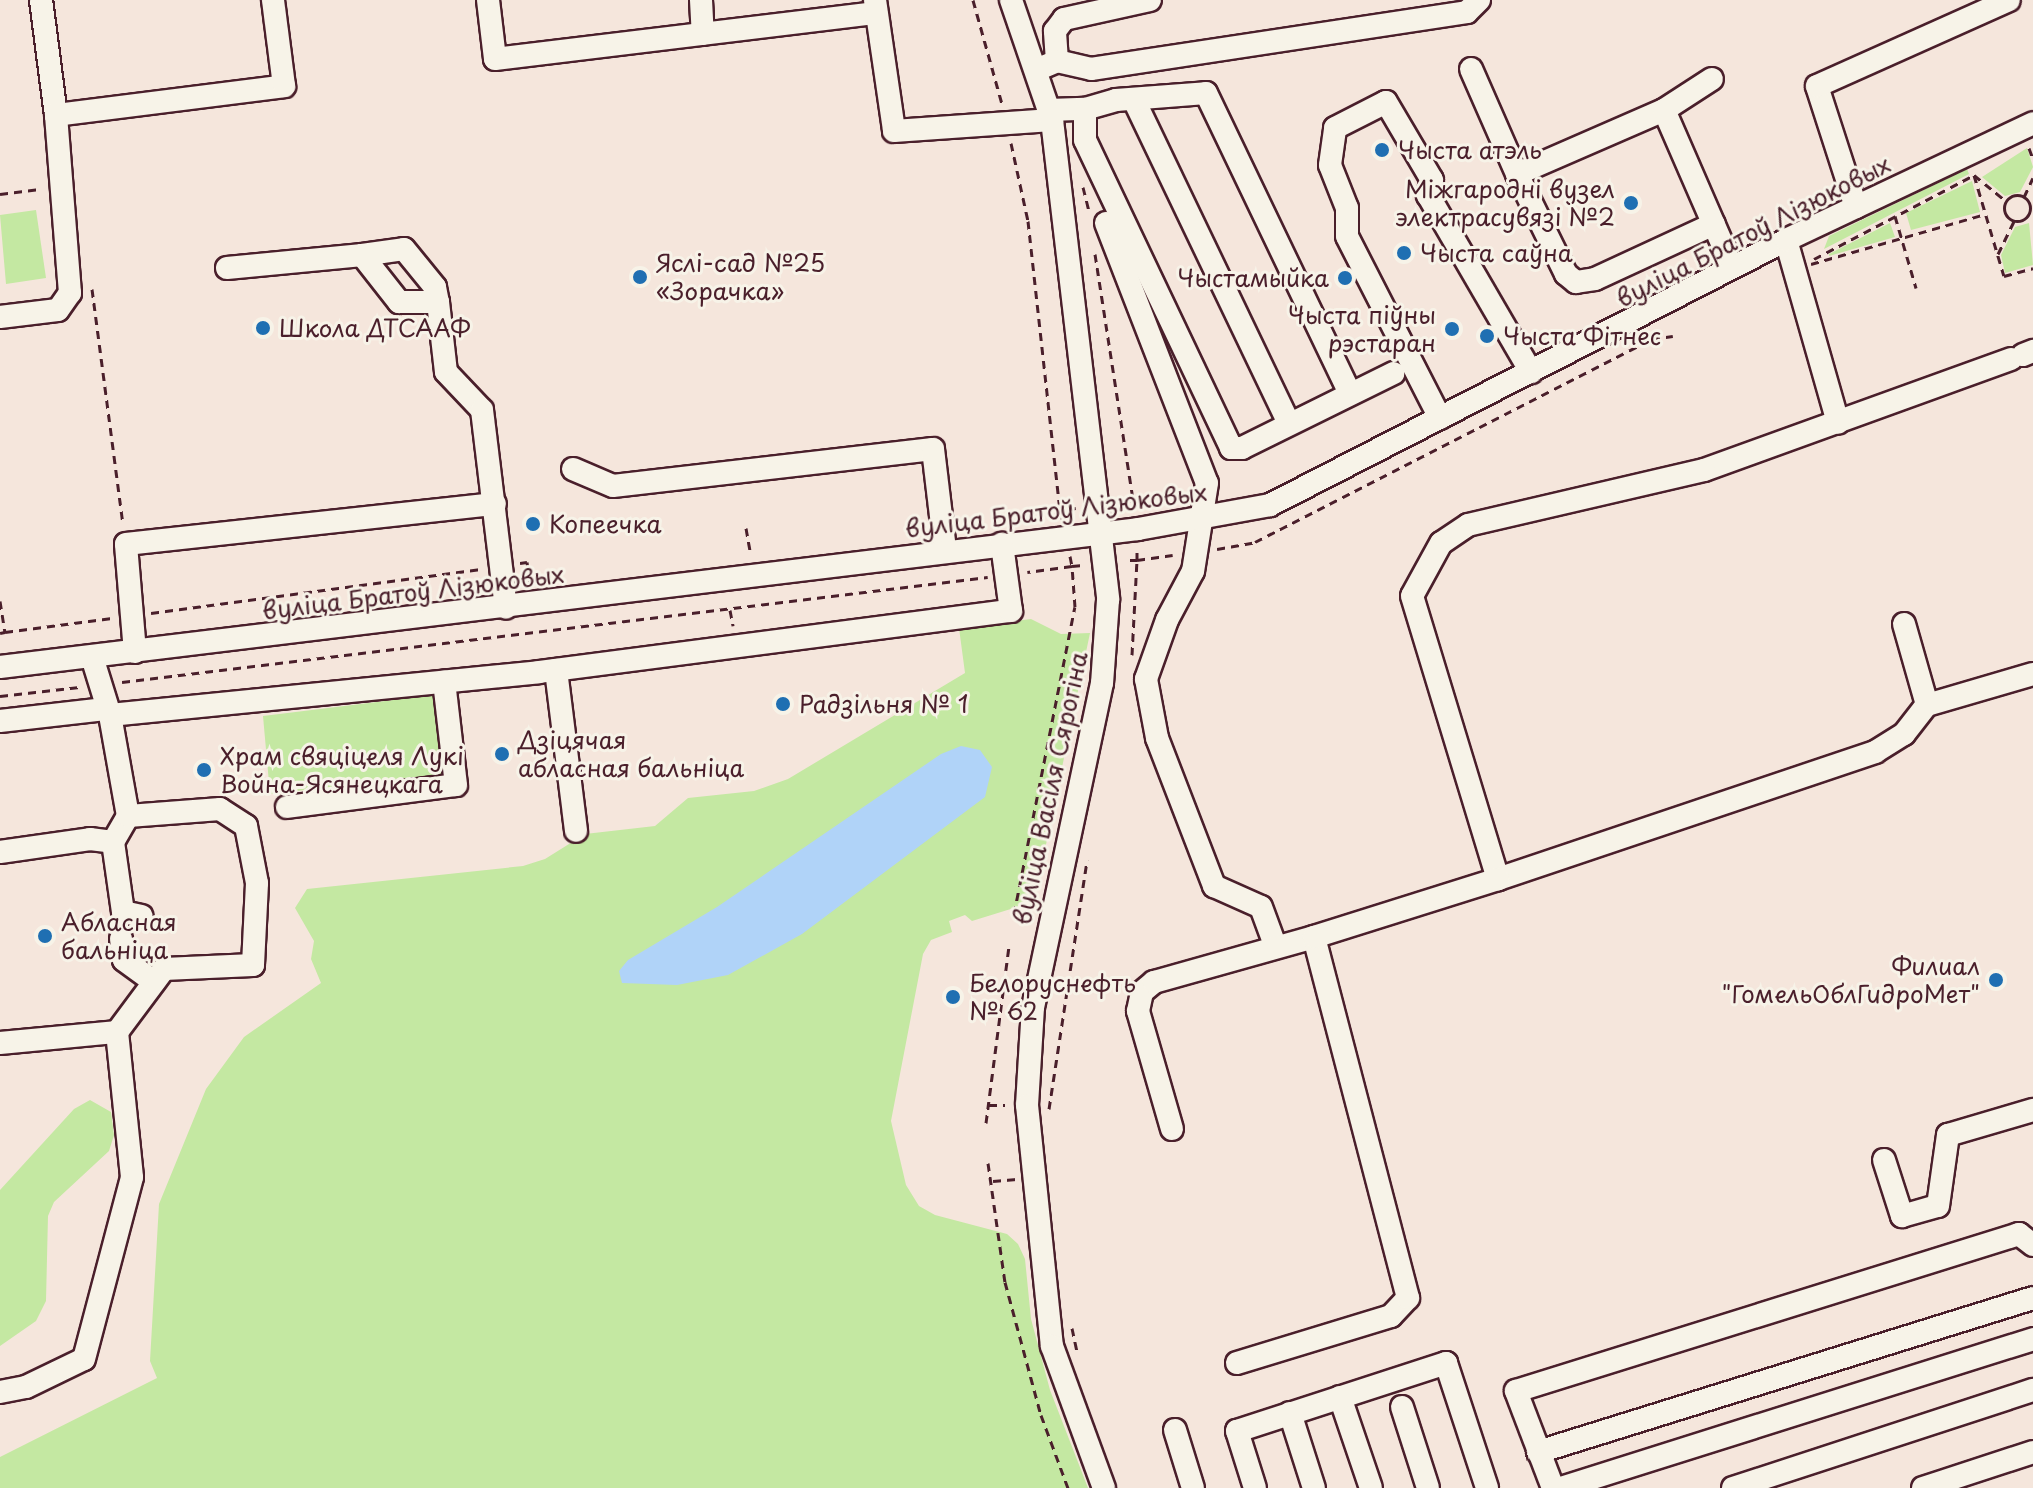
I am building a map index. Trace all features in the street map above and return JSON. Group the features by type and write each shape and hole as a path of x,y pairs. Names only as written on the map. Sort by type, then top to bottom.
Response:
{"street":[{"path":"0,317 58,310 67,303 70,293 56,115 41,0"},
{"path":"56,115 284,86 273,0"},
{"path":"488,0 495,59 703,34 876,6 894,131 1007,123 1134,100 1206,93 1350,393"},
{"path":"701,0 703,34"},
{"name":"вуліца Васіля Сярогіна","path":"1011,0 1047,65 1108,600 1102,683 1033,1007 1027,1140 1052,1346 1104,1488"},
{"path":"1150,0 1064,19 1055,31 1047,65 1091,69 1467,12 1479,0"},
{"path":"1856,207 1817,86 2009,0"},
{"path":"1471,69 1517,174 1566,274 1576,282 1595,279 1714,224"},
{"path":"1517,174 1664,110 1712,79"},
{"path":"1134,100 1289,423"},
{"path":"1440,418 1347,236 1347,208 1330,165 1335,128 1386,102 1432,180 1428,195 1531,372"},
{"path":"1085,109 1085,140 1231,448 1242,448 1394,373"},
{"path":"1664,110 1727,255"},
{"name":"вуліца Братоў Лізюковых","path":"0,667 506,608 945,550 1100,533 1270,505 1786,240 2033,123"},
{"path":"1098,221 1205,467 1198,552 1146,679 1157,738 1214,886 1261,907 1275,945"},
{"path":"1786,240 1838,423"},
{"path":"227,268 404,249 435,287 446,372 482,410 506,608"},
{"path":"362,255 399,302 438,302"},
{"path":"1498,879 1412,596 1441,543 1468,525 1704,470 2022,355"},
{"path":"573,469 613,486 933,449 945,550"},
{"path":"135,652 126,544 495,504"},
{"path":"0,721 556,670 1011,611 1002,544"},
{"path":"1904,624 1927,705"},
{"path":"92,657 108,712 128,816 113,842 123,912 142,916"},
{"path":"556,670 576,831"},
{"path":"1172,1129 1138,1011 1142,992 1154,982 1275,945 1314,937 1498,879 1875,752 1904,734 1927,705 2033,674"},
{"path":"287,807 456,785 444,682"},
{"path":"0,1392 26,1387 84,1359 132,1177 117,1032 164,969 253,965 257,883 246,826 220,809 128,816"},
{"path":"0,852 90,839 113,842"},
{"path":"1237,1363 1391,1316 1408,1298 1314,937"},
{"path":"121,939 124,960 154,982"},
{"path":"0,1043 117,1032"},
{"path":"1884,1160 1902,1216 1938,1206 1948,1135 2033,1110"},
{"path":"1553,1488 1516,1391 2019,1234 2033,1245"},
{"path":"1538,1452 2033,1298"},
{"path":"1561,1488 2033,1339"},
{"path":"1255,1488 1237,1431 1446,1363 1487,1488"},
{"path":"1733,1488 2033,1390"},
{"path":"1340,1397 1371,1488"},
{"path":"1402,1407 1428,1488"},
{"path":"1290,1413 1314,1488"},
{"path":"1175,1430 1193,1488"},
{"path":"1923,1488 2033,1452"}],"path":[{"path":"973,0 1007,123 1028,221 1063,521"},
{"path":"2028,145 2033,159"},
{"path":"1080,175 1098,221"},
{"path":"1974,175 2006,201"},
{"path":"1974,175 2004,276 2033,268"},
{"path":"1794,269 1974,175"},
{"path":"2024,197 2033,178"},
{"path":"0,194 60,186"},
{"path":"2006,201 2024,197"},
{"path":"2024,197 2030,205 2026,218"},
{"path":"2006,201 2004,213 2014,221"},
{"path":"1794,269 1985,214"},
{"path":"1895,216 1916,288"},
{"path":"1997,255 2014,221 2026,218 2033,222"},
{"path":"1093,245 1136,519"},
{"path":"90,278 126,544"},
{"path":"1130,560 1255,542 1652,339 1673,336"},
{"path":"1114,502 1205,491"},
{"path":"1060,511 1080,507"},
{"path":"1131,660 1137,542"},
{"path":"1014,914 1073,628 1072,566 1068,545"},
{"path":"0,696 1087,565"},
{"path":"0,601 2,632 501,566"},
{"path":"1050,1122 1087,857"},
{"path":"986,1123 1009,945"},
{"path":"989,1105 1012,1105"},
{"path":"988,1163 993,1181 1005,1282 1041,1415 1068,1488"},
{"path":"993,1181 1018,1178"},
{"path":"1070,1321 1080,1365"}],"green space":[{"path":"2027,148 2033,167 2020,192 2005,196 1982,177"},
{"path":"1967,169 1969,174 1824,249 1829,236"},
{"path":"1972,181 1980,212 1911,230 1906,213"},
{"path":"36,210 46,278 6,284 0,215"},
{"path":"1890,223 1895,237 1829,256 1829,254"},
{"path":"2029,223 2033,265 2005,273 2001,255 2015,227"},
{"path":"1031,619 1061,634 1090,633 1038,883 1024,905 972,921 965,915 949,921 952,932 931,940 923,954 891,1121 906,1185 919,1206 935,1215 1007,1234 1018,1244 1025,1259 1031,1319 1050,1390 1088,1488 0,1488 0,1457 157,1378 150,1361 159,1204 206,1089 244,1037 321,983 311,959 314,941 295,908 307,889 523,866 545,859 585,834 655,826 688,798 754,791 788,779 965,673 959,628"},
{"path":"442,694 452,773 270,794 263,716"},
{"path":"90,1100 111,1112 114,1135 109,1151 54,1202 48,1216 46,1301 36,1321 0,1346 0,1190 74,1109"}],"water":[{"path":"961,746 980,750 992,767 985,797 802,934 728,975 677,985 622,983 619,971 628,960 717,907 941,754"}],"place":[{"name":"Чыста атэль","path":"1382,150"},
{"name":"Міжгародні вузел электрасувязі №2","path":"1631,203"},
{"name":"Чыста саўна","path":"1404,253"},
{"name":"Яслі-сад №25 «Зорачка»","path":"640,277"},
{"name":"Чыстамыйка","path":"1345,278"},
{"name":"Школа ДТСААФ","path":"263,328"},
{"name":"Чыста піўны рэстаран","path":"1452,329"},
{"name":"Чыста Фітнес","path":"1487,336"},
{"name":"Копеечка","path":"533,524"},
{"name":"Радзільня № 1","path":"783,704"},
{"name":"Дзіцячая абласная бальніца","path":"502,754"},
{"name":"Храм свяціцеля Лукі Война-Ясянецкага","path":"204,770"},
{"name":"Абласная бальніца","path":"45,936"},
{"name":"Филиал \"ГомельОблГидроМет\"","path":"1996,980"},
{"name":"Белоруснефть № 62","path":"953,997"}]}
